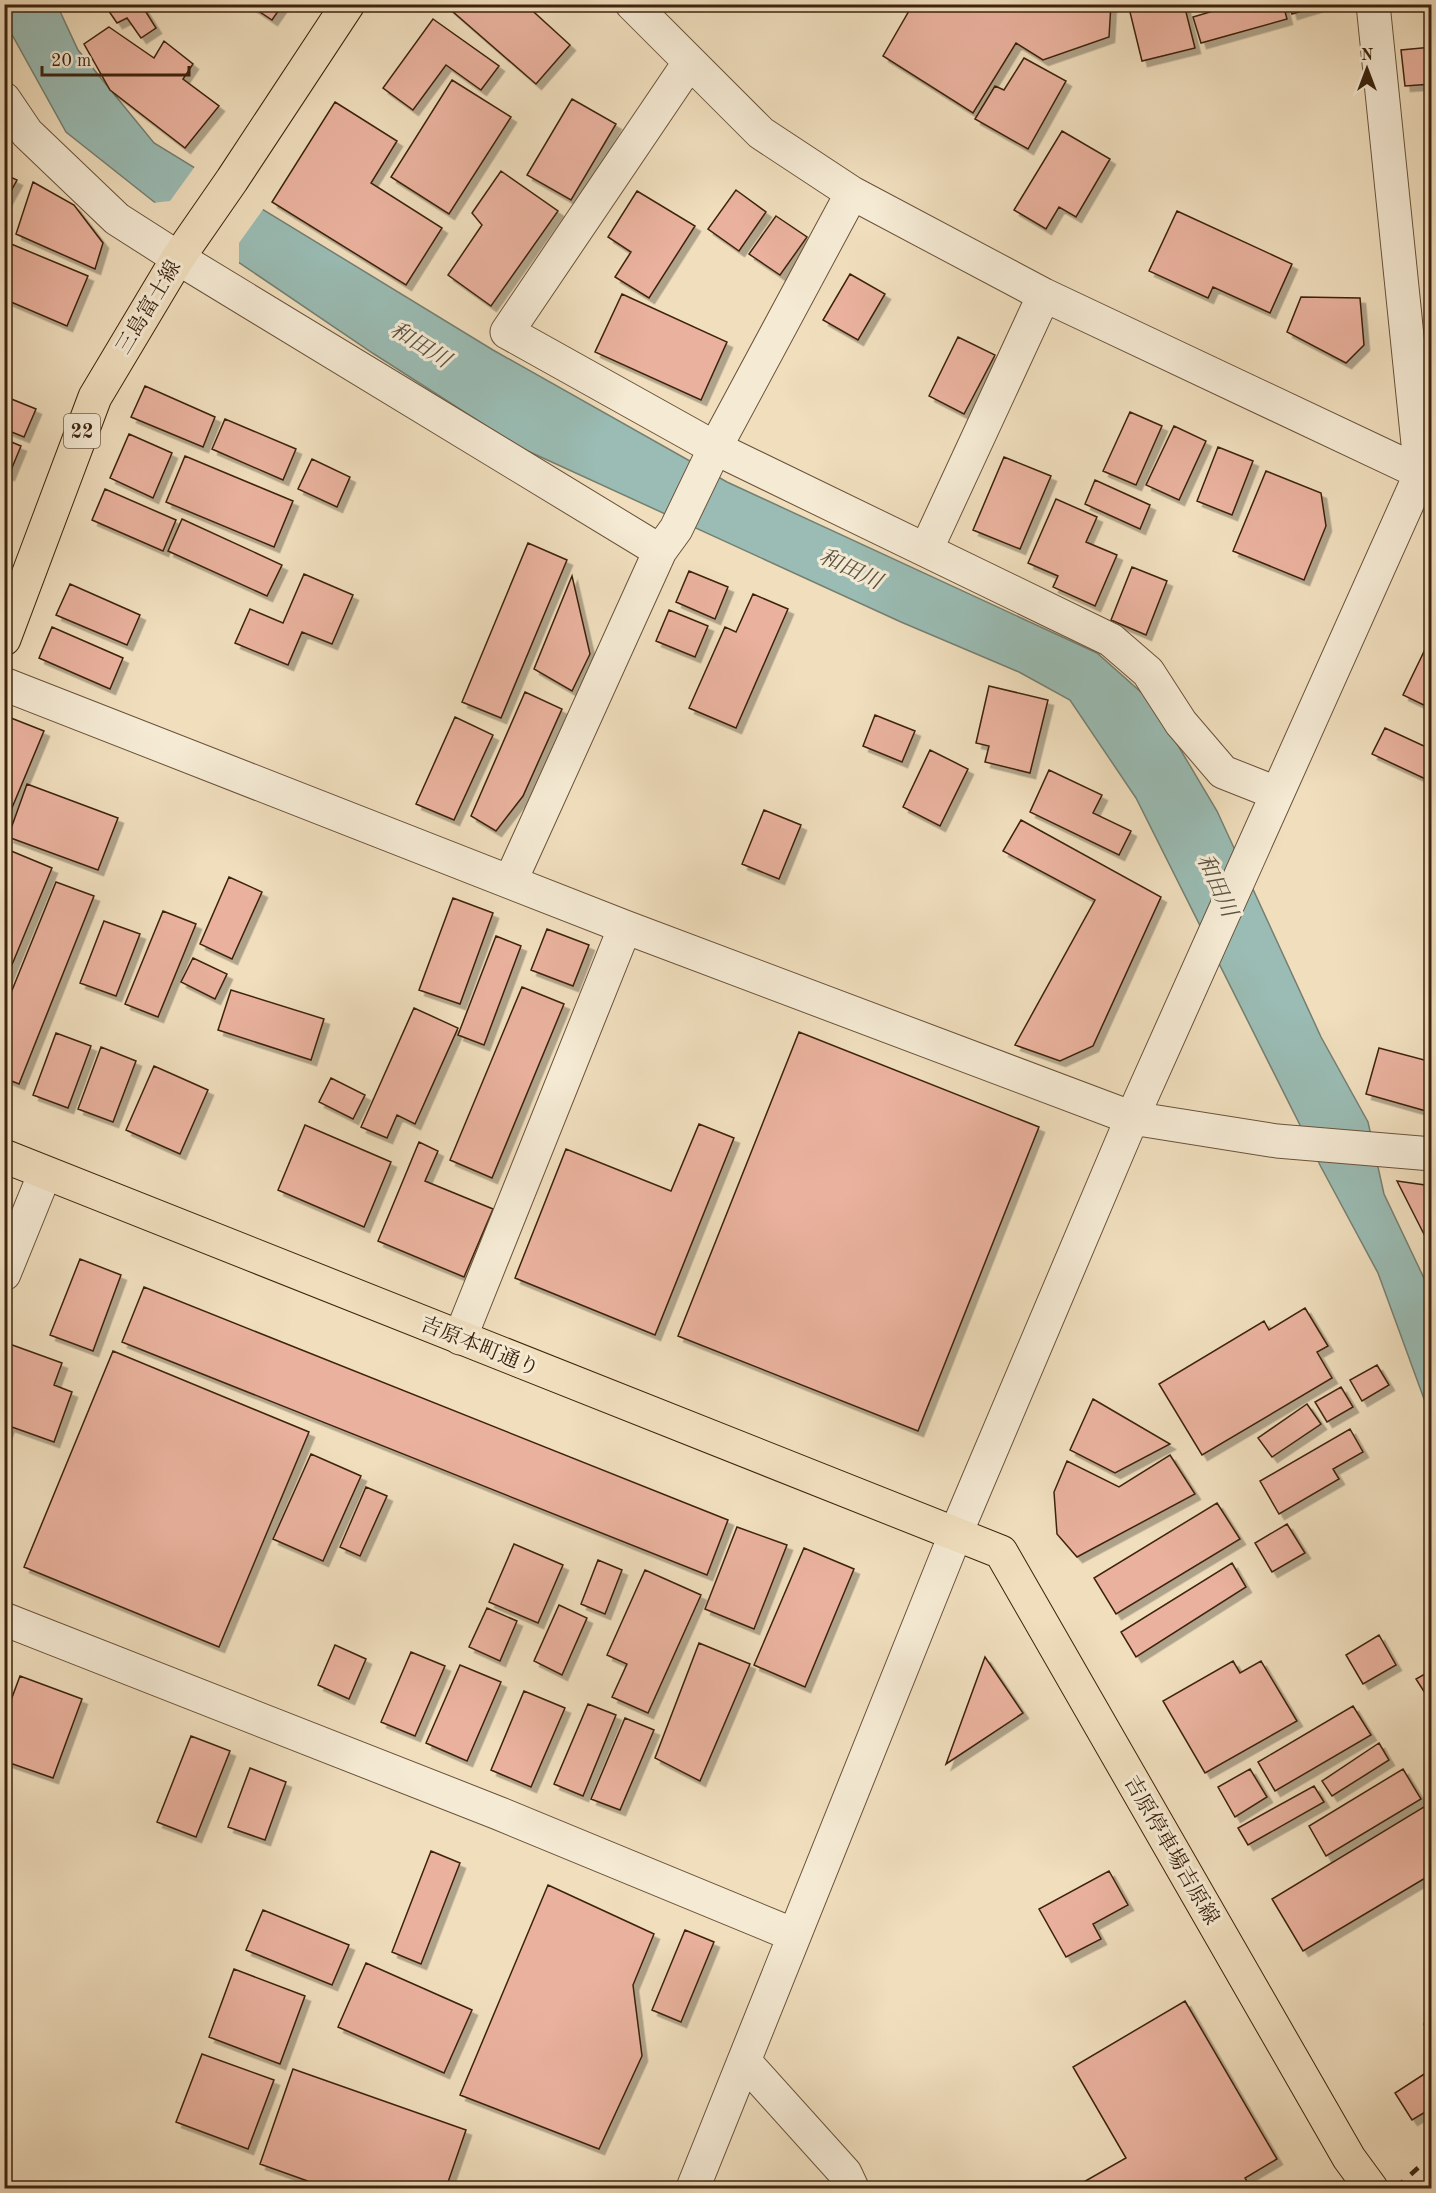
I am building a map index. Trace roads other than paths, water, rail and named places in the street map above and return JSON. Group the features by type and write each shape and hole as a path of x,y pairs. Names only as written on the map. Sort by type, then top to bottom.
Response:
{"main road":[{"name":"三島富士線","path":"4,639 94,397 184,249 348,4"},
{"name":"吉原本町通り","path":"4,1156 956,1533"},
{"name":"吉原停車場吉原線","path":"956,1533 1001,1552 1343,2148 1371,2188"}],"street":[{"path":"632,4 761,133 852,194 1044,295 1426,475"},
{"path":"693,2188 956,1533 1132,1118 1276,793 1426,475 1373,4"},
{"path":"689,63 507,332 713,454 926,550 1112,640 1148,672 1181,723 1223,772 1276,793"},
{"path":"4,99 27,133 117,219 184,249 668,540"},
{"path":"510,882 668,540 852,194"},
{"path":"926,550 1044,295"},
{"path":"4,684 625,927 1132,1118 1276,1141 1416,1152"},
{"path":"460,1338 625,927"},
{"path":"4,1274 45,1173"},
{"path":"4,1619 498,1813 794,1935"},
{"path":"745,2062 845,2173 852,2188"}],"water":[{"name":"和田川","path":"4,5 57,5 78,50 154,143 493,350 727,482 1097,653 1152,702 1217,811 1321,1037 1368,1122 1384,1194 1431,1293 1431,1418 1378,1273 1321,1167 1136,798 1070,700 1019,672 901,622 519,447 374,354 182,224 66,132 5,22"}],"railway":[{"path":"1396,2188 1432,2155"}]}
